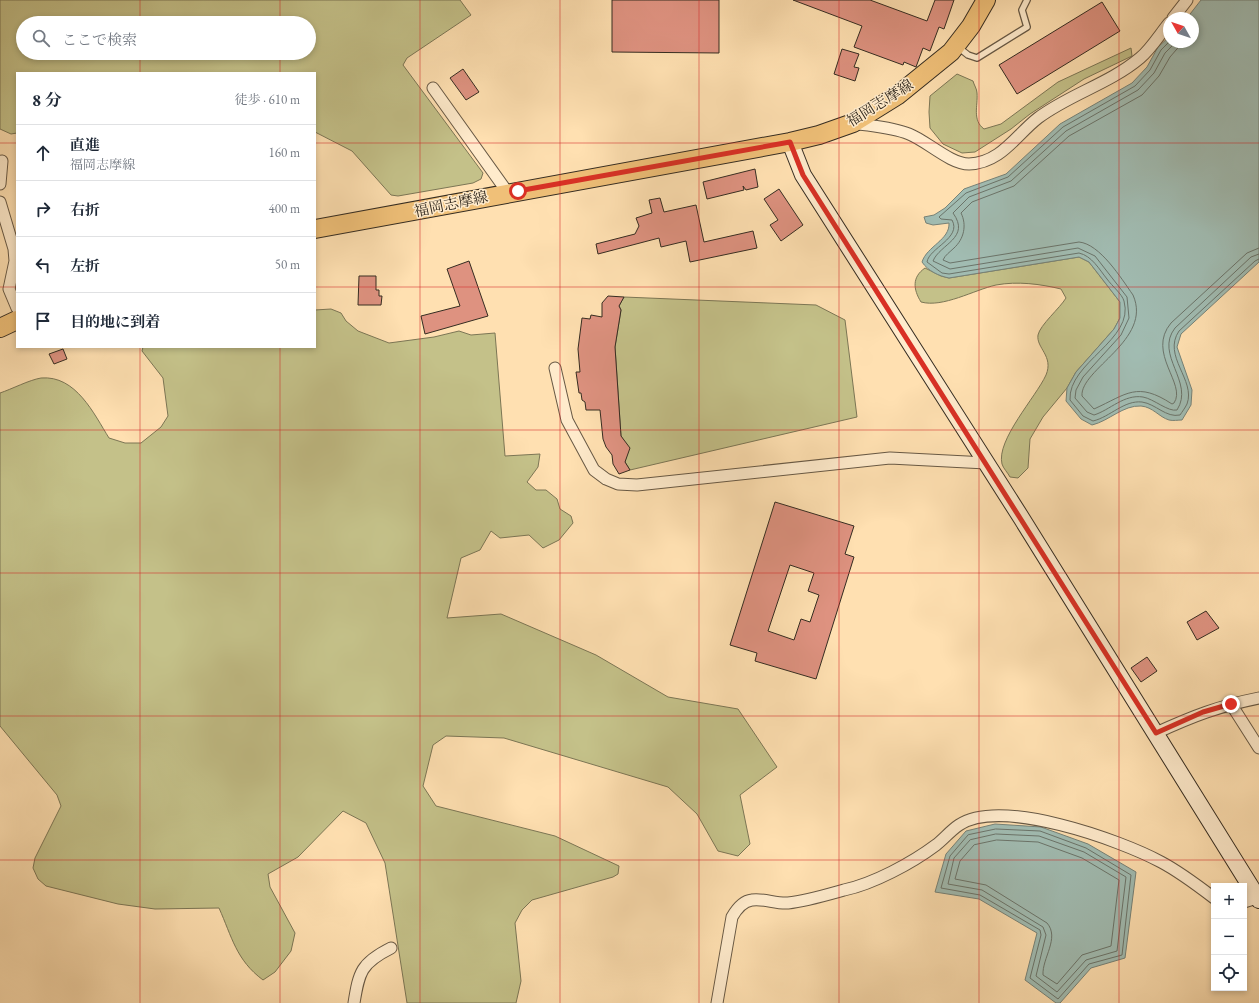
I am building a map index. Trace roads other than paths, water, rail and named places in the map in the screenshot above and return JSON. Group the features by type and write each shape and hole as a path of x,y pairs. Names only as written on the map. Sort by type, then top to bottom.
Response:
{"main road":[{"name":"福岡志摩線","path":"316,229 790,142 819,135 853,123 898,95 934,67 956,45 971,26 986,0"},
{"path":"0,328 16,320"}],"street":[{"path":"1178,12 1187,0"},
{"path":"853,123 909,134 952,159 968,164 987,160 1013,144 1037,119 1063,101 1098,86 1123,72 1142,57 1163,31"},
{"path":"433,88 508,193"},
{"path":"790,142 803,175 1156,733 1253,900"},
{"path":"0,184 2,161"},
{"path":"0,202 14,249 15,261 9,289 16,306"},
{"path":"555,368 566,420 594,470 606,480 618,484 636,485 890,458 986,463"},
{"path":"1156,733 1203,712 1259,698"},
{"path":"1231,704 1259,748"},
{"path":"717,1003 732,917 736,910 743,904 752,900 787,903 846,890 866,883 913,860 936,845 959,824 975,819 1006,815 1033,819 1061,825 1118,843 1162,862 1211,896"},
{"path":"354,1003 358,977 368,962 391,948"}],"lane":[{"path":"956,45 968,55 977,58 1027,27 1022,10 1027,0"}],"water":[{"path":"1201,0 1259,0 1259,262 1181,334 1177,347 1192,390 1191,405 1182,420 1169,420 1149,408 1134,406 1092,425 1081,419 1066,401 1067,388 1076,372 1114,329 1120,318 1120,302 1089,262 1079,257 949,278 945,277 931,270 922,262 928,252 946,234 949,223 933,225 926,223 924,217 934,215 945,208 964,189 1006,174 1060,124 1132,83 1147,67 1158,47 1163,42 1163,48 1199,48 1199,12 1192,12"},
{"path":"995,824 1041,827 1088,844 1136,872 1125,958 1091,968 1060,1003 1056,1003 1025,980 1037,933 979,899 935,892 946,854 966,831"}]}
